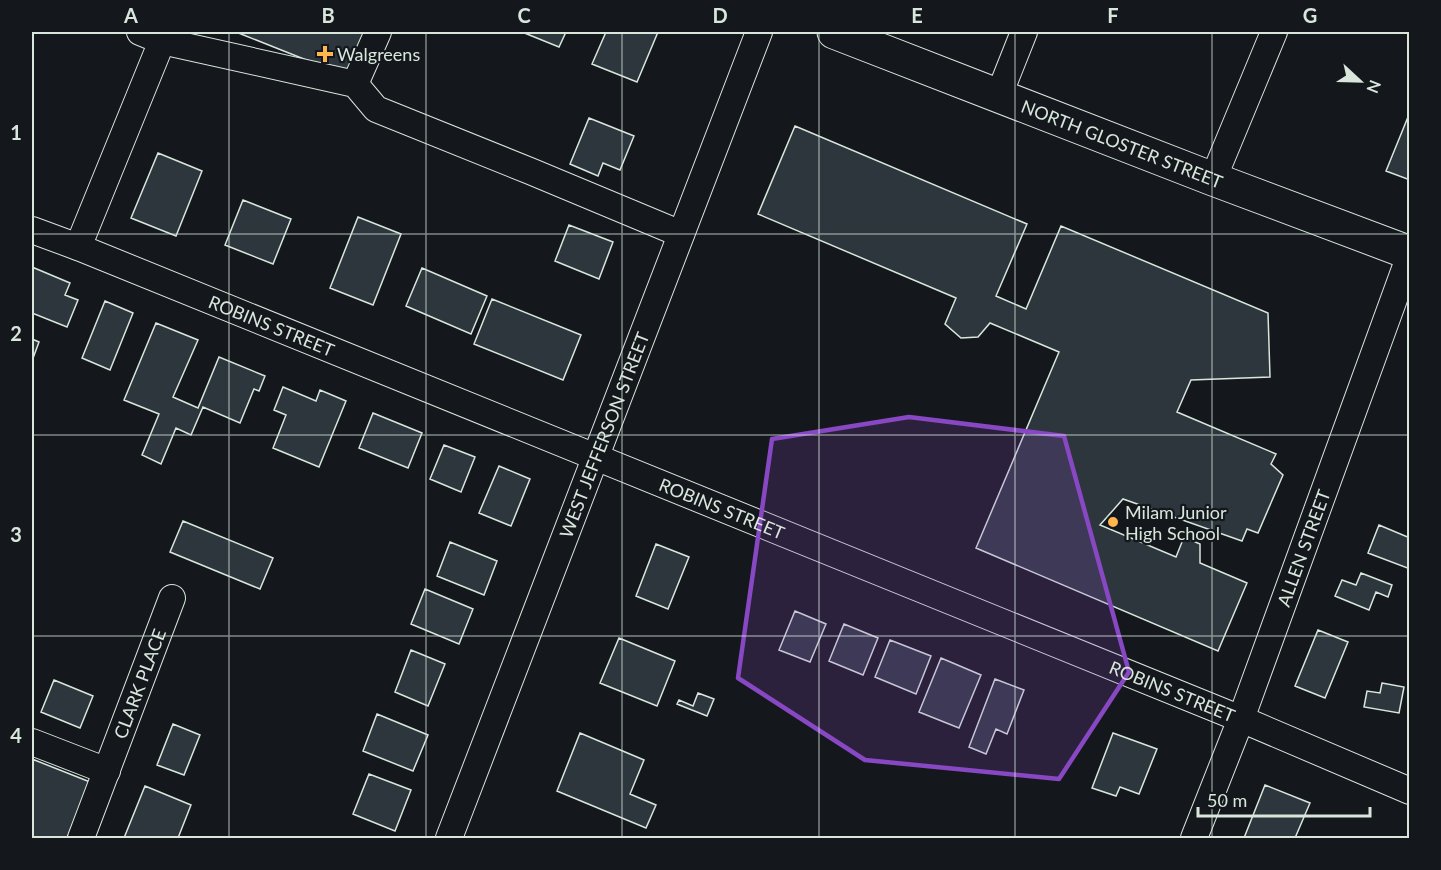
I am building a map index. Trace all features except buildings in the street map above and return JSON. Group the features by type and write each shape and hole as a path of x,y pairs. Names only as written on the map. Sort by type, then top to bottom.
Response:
{"main road":[{"name":"NORTH GLOSTER STREET","path":"834,32 1410,254"}],"street":[{"path":"356,84 378,32"},
{"name":"WEST JEFFERSON STREET","path":"449,838 759,32"},
{"path":"999,96 1024,32"},
{"path":"1213,179 1274,32"},
{"path":"78,247 151,36 356,84 376,110 681,234"},
{"name":"ROBINS STREET","path":"32,230 1241,719 1410,792"},
{"name":"ALLEN STREET","path":"1194,838 1241,719 1410,254"},
{"name":"CLARK PLACE","path":"81,838 172,598"},
{"path":"32,742 107,771"}],"highlighted area":[{"path":"909,417 1064,436 1129,672 1059,779 865,760 738,678 772,439"}],"place":[{"name":"Walgreens","path":"325,54"},
{"name":"Milam Junior High School","path":"1113,522"}]}
